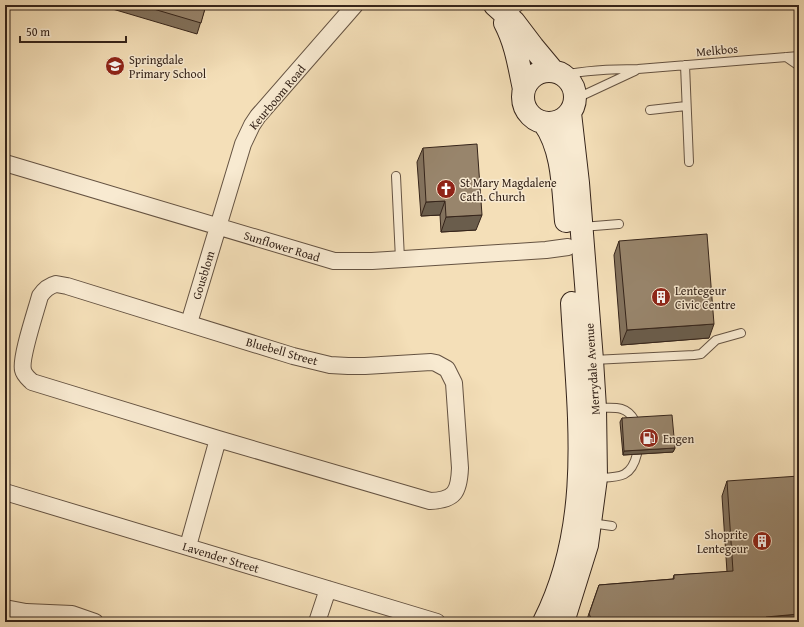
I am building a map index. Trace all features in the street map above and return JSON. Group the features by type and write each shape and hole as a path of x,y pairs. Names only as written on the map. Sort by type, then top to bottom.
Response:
{"street":[{"name":"Keurboom Road","path":"218,227 243,144 252,125 355,5"},
{"path":"506,9 514,22 558,73 568,80 574,92 572,106 565,118 558,121 544,123 537,121 526,111 523,104 522,97 527,82 533,76 540,73 558,73"},
{"path":"506,9 524,89"},
{"name":"Merrydale Avenue","path":"544,622 554,602 563,577 575,525 592,360 572,106"},
{"name":"Merrydale Avenue","path":"544,123 553,136 557,148 564,194 568,247 587,414 596,478 587,545 563,622"},
{"name":"Sunflower Road","path":"5,163 334,261 372,261 546,250 568,247"},
{"name":"Gousblom","path":"189,323 218,227"},
{"name":"Bluebell Street","path":"56,284 189,323 293,356 330,365 365,366 431,362 442,366 447,370 454,383 460,479 452,496 448,499 430,501 218,439 40,385 28,379 22,369 24,355 40,296 50,286 56,284"},
{"path":"188,546 218,439"},
{"name":"Lavender Street","path":"5,492 437,622"},
{"path":"317,622 328,590"},
{"path":"5,608 26,612 72,614 95,622"}],"lane":[{"name":"Melkbos","path":"558,73 607,69 638,69 799,56"},
{"path":"786,57 799,66"},
{"path":"685,65 689,162"},
{"name":"Melkbos","path":"572,106 638,69"},
{"path":"650,110 686,106"},
{"path":"396,176 400,259"},
{"path":"582,227 619,224"},
{"path":"592,360 700,354 716,340 741,333"},
{"path":"587,414 617,408 624,409 630,412 635,421"},
{"path":"596,478 615,477 626,474 631,470 635,463 637,454"},
{"path":"590,523 612,526"}],"building":[{"path":"140,5 206,5 201,23"},
{"name":"St Mary Magdalene Cath. Church","path":"477,144 482,215 446,217 445,201 426,202 423,148"},
{"name":"Lentegeur Civic Centre","path":"707,234 714,324 627,330 619,241"},
{"path":"672,415 675,448 624,451 622,418"},
{"name":"Shoprite Lentegeur","path":"799,476 799,614 766,617 766,622 593,622 589,614 599,585 674,579 674,575 733,571 727,481"}],"place":[{"name":"Springdale Primary School","path":"115,66"},
{"name":"St Mary Magdalene Cath. Church","path":"446,189"},
{"name":"Lentegeur Civic Centre","path":"661,297"},
{"name":"Engen","path":"649,438"},
{"name":"Shoprite Lentegeur","path":"762,541"}]}
